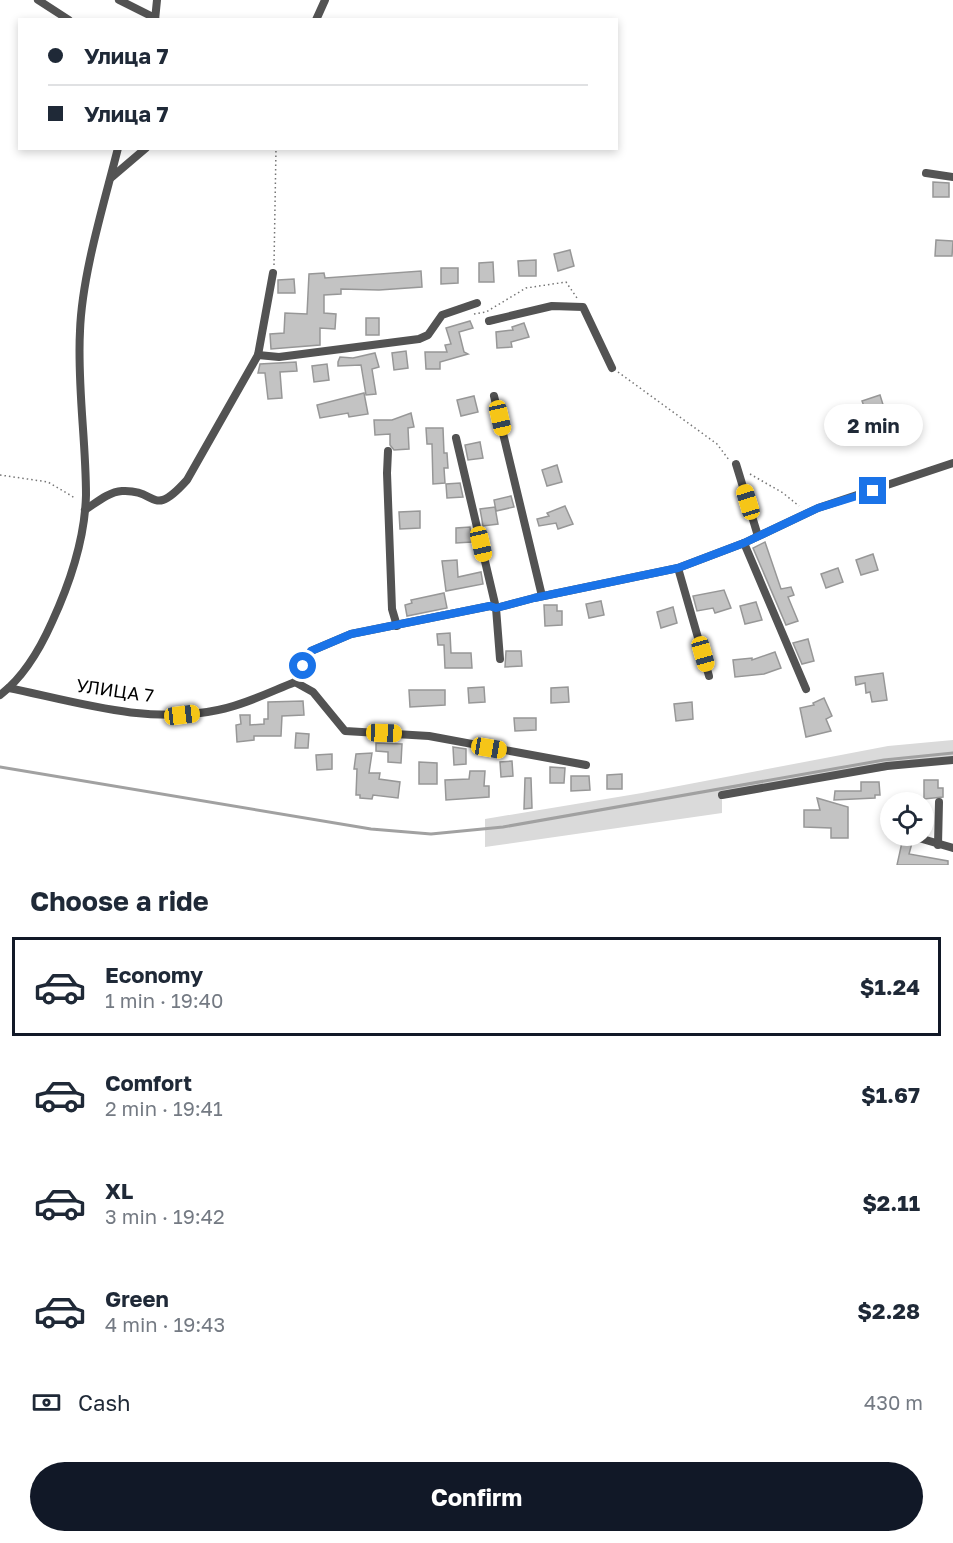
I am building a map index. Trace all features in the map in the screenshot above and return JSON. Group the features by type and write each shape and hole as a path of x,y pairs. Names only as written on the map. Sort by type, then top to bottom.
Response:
{"street":[{"path":"38,0 66,18"},
{"path":"119,0 153,18"},
{"path":"155,18 157,0"},
{"path":"317,18 325,0"},
{"path":"0,695 9,688 39,649 60,604 74,564 85,507 80,330 87,282 118,150"},
{"path":"111,177 144,150"},
{"path":"926,173 953,177"},
{"path":"85,507 115,492 132,492 152,501 162,501 171,497 187,480 258,355 273,273"},
{"path":"258,355 279,357 419,339 428,335 442,315 477,303"},
{"path":"489,321 552,306 583,307 612,368"},
{"path":"494,396 542,596"},
{"path":"456,438 496,608 500,659"},
{"path":"388,452 392,609 397,626"},
{"path":"586,765 429,736 345,731 313,692 295,682 311,651 351,634 490,606 496,608 542,596 678,568 744,543 807,513 953,463"},
{"path":"736,464 758,536"},
{"path":"744,543 806,689"},
{"path":"678,568 709,676"},
{"name":"УЛИЦА 7","path":"9,688 123,711 182,715 218,710 295,682"},
{"path":"722,795 887,766 953,760"},
{"path":"938,845 939,802"},
{"path":"934,844 953,848"}],"path":[{"path":"273,273 276,150"},
{"path":"465,316 486,312 526,288 566,282 583,307"},
{"path":"612,368 717,444 731,462 783,493 807,513"},
{"path":"0,475 48,482 85,507"}],"shaded area":[{"path":"953,740 953,760 722,795 722,813 485,847 485,819 642,793 888,746"}],"building":[{"path":"933,182 949,183 949,197 933,197"},
{"path":"936,240 953,241 952,256 935,256"},
{"path":"570,250 574,266 558,271 554,254"},
{"path":"536,260 536,276 519,276 518,261"},
{"path":"493,262 494,282 479,282 479,263"},
{"path":"441,268 458,268 458,283 441,284"},
{"path":"421,271 422,287 379,290 341,289 341,294 324,295 324,313 336,314 335,329 320,328 320,345 271,349 270,334 284,333 285,313 307,314 309,274 324,273 325,278"},
{"path":"294,279 295,293 278,293 278,280"},
{"path":"366,318 379,318 379,335 366,335"},
{"path":"470,321 473,328 459,332 464,352 468,354 440,362 440,369 426,369 425,352 447,352 445,345 451,344 446,328"},
{"path":"524,323 529,337 511,342 512,347 497,348 496,332 513,330 512,327"},
{"path":"406,351 408,368 394,370 392,353"},
{"path":"375,353 379,367 372,369 376,394 366,395 361,365 338,366 338,362 340,357 353,358"},
{"path":"296,362 297,371 280,372 282,398 268,399 265,373 258,373 260,364"},
{"path":"327,364 329,380 314,382 312,366"},
{"path":"364,393 368,414 349,417 348,413 320,418 317,405"},
{"path":"880,395 885,411 868,417 862,401"},
{"path":"474,396 478,412 461,416 457,400"},
{"path":"411,413 414,427 408,428 409,449 394,450 390,445 390,434 375,435 374,420 392,420"},
{"path":"426,428 443,428 444,453 447,453 448,468 444,468 445,483 433,484 432,444 427,444"},
{"path":"480,442 483,458 468,460 465,445"},
{"path":"557,465 562,482 547,486 542,470"},
{"path":"460,483 463,497 447,498 446,484"},
{"path":"511,496 514,507 496,511 494,500"},
{"path":"565,506 573,524 558,529 556,523 539,526 537,519 549,516 547,513"},
{"path":"495,507 498,524 483,526 480,509"},
{"path":"420,511 420,528 400,529 399,512"},
{"path":"470,527 472,542 456,543 456,528"},
{"path":"765,542 781,589 791,587 794,595 788,597 798,621 786,625 753,548"},
{"path":"873,554 878,570 861,575 856,560"},
{"path":"457,560 458,577 481,572 483,584 446,591 442,561"},
{"path":"838,568 843,582 826,588 821,574"},
{"path":"724,590 731,608 715,613 713,608 697,611 693,596"},
{"path":"444,593 447,608 407,616 405,605 412,603 411,600"},
{"path":"601,601 604,615 589,618 586,604"},
{"path":"756,602 762,620 745,624 740,606"},
{"path":"544,605 557,605 557,611 562,611 562,625 545,626"},
{"path":"673,607 677,623 661,628 657,612"},
{"path":"450,633 451,653 471,653 472,668 445,668 444,645 438,645 437,634"},
{"path":"808,639 814,661 802,664 793,643"},
{"path":"506,651 521,651 522,666 505,667"},
{"path":"775,652 781,668 764,674 735,677 733,660 752,658 752,660"},
{"path":"883,673 887,700 872,702 870,692 866,693 865,683 856,685 855,677"},
{"path":"484,687 485,702 469,703 468,688"},
{"path":"568,687 569,702 551,703 551,688"},
{"path":"409,690 445,690 445,705 410,707"},
{"path":"824,698 832,716 826,719 831,731 806,737 800,708 814,705 813,703"},
{"path":"303,701 304,715 282,716 281,736 254,736 254,740 237,742 236,725 241,724 240,715 250,715 250,725 264,724 264,719 268,719 268,702"},
{"path":"692,702 693,719 676,721 674,704"},
{"path":"514,718 536,718 536,730 515,731"},
{"path":"296,733 309,734 308,748 295,748"},
{"path":"376,743 402,744 401,763 388,762 388,752 376,751"},
{"path":"453,747 466,749 466,764 454,765"},
{"path":"372,753 369,773 380,773 379,779 400,782 398,798 373,795 372,799 360,798 360,795 356,795 357,769 354,769 356,754"},
{"path":"332,754 332,769 317,770 316,755"},
{"path":"512,761 513,776 501,777 500,762"},
{"path":"419,762 437,763 437,784 419,784"},
{"path":"550,767 565,768 564,783 550,783"},
{"path":"470,771 485,771 484,786 489,786 489,797 446,800 445,780 469,779"},
{"path":"622,774 622,789 607,789 607,775"},
{"path":"571,776 589,776 590,790 571,791"},
{"path":"525,778 531,778 532,808 524,809"},
{"path":"924,780 938,780 938,788 943,788 943,797 934,798 934,792 924,792"},
{"path":"861,782 879,782 880,795 875,795 875,798 834,800 835,791 861,791"},
{"path":"817,798 848,807 848,838 831,838 831,828 804,827 804,810 820,810"},
{"path":"901,846 911,846 909,854 948,861 948,865 897,865"}],"waterway":[{"path":"0,767 371,829 431,834 503,827 884,760 953,753"}],"route":[{"path":"303,666 311,651 351,634 490,606 496,608 678,568 744,543 818,508 873,491"}]}
